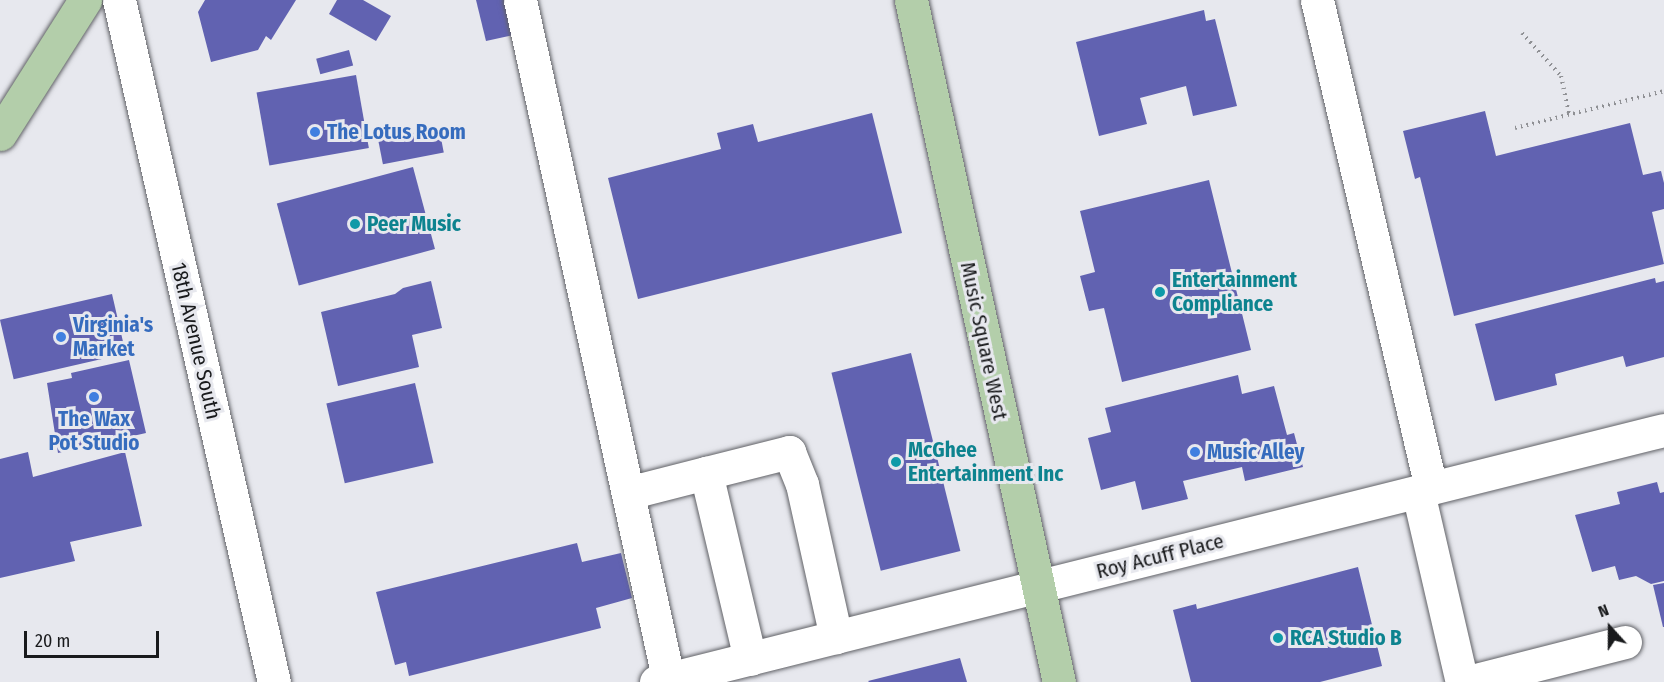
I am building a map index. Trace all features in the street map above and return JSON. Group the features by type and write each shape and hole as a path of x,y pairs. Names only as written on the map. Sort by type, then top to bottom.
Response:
{"main road":[{"path":"0,134 85,0"},
{"name":"Music Square West","path":"911,0 1059,682"}],"street":[{"name":"18th Avenue South","path":"119,0 274,682"},
{"path":"520,0 628,493 664,681"},
{"path":"1317,0 1425,490 1462,682"},
{"name":"Roy Acuff Place","path":"664,681 1664,430"},
{"path":"628,493 789,452 802,484 836,637"},
{"path":"706,472 750,659"},
{"path":"1468,682 1626,642"}],"path":[{"path":"1522,33 1561,76 1569,115"},
{"path":"1515,128 1664,91"}],"building":[{"path":"205,0 296,0 271,40 266,36 258,50 211,62 198,12"},
{"path":"337,0 363,0 391,16 376,41 329,14"},
{"path":"476,0 510,0 518,34 486,41"},
{"path":"1204,10 1206,21 1215,19 1237,106 1193,116 1186,86 1140,98 1147,124 1099,136 1076,42"},
{"path":"349,50 353,65 320,74 316,59"},
{"name":"The Lotus Room","path":"356,75 369,148 269,165 257,93"},
{"path":"1485,111 1496,156 1630,123 1643,175 1661,171 1664,183 1664,209 1652,212 1664,264 1454,316 1420,177 1415,179 1403,131"},
{"path":"872,113 902,233 638,299 608,178 721,149 717,133 753,124 758,142"},
{"path":"439,128 444,153 383,164 378,140"},
{"name":"Peer Music","path":"413,167 435,249 299,286 277,203"},
{"name":"Entertainment Compliance","path":"1209,180 1251,350 1122,382 1104,308 1089,311 1080,276 1095,272 1080,211"},
{"path":"1655,278 1656,283 1664,281 1664,357 1626,367 1623,356 1555,374 1557,385 1495,401 1475,324"},
{"path":"431,281 442,328 412,335 419,367 338,386 321,312 395,294 403,288"},
{"name":"Virginia's Market","path":"112,294 126,353 14,379 0,320"},
{"name":"McGhee Entertainment Inc","path":"911,353 960,551 881,571 831,373"},
{"name":"The Wax Pot Studio","path":"129,360 146,433 58,453 47,383 72,378 71,373"},
{"name":"Music Alley","path":"1238,375 1242,394 1274,386 1287,435 1294,433 1303,467 1245,481 1242,467 1183,481 1188,499 1142,510 1135,481 1101,490 1088,438 1111,432 1105,408"},
{"path":"415,383 433,463 345,483 326,403"},
{"path":"28,452 33,477 125,452 142,526 70,542 75,561 0,578 0,459"},
{"path":"1657,482 1660,493 1664,492 1664,581 1651,584 1636,576 1619,580 1615,566 1592,572 1575,515 1620,504 1617,492"},
{"path":"577,543 582,562 621,553 632,598 596,608 601,628 409,676 406,662 395,665 376,592"},
{"name":"RCA Studio B","path":"1358,567 1382,666 1320,682 1191,682 1173,610 1196,604 1197,609"},
{"path":"1664,583 1664,627 1663,627 1653,585"},
{"path":"960,658 967,682 868,681"}],"place":[{"name":"The Lotus Room","path":"315,132"},
{"name":"Peer Music","path":"355,224"},
{"name":"Entertainment Compliance","path":"1160,292"},
{"name":"Virginia's Market","path":"61,337"},
{"name":"The Wax Pot Studio","path":"94,397"},
{"name":"Music Alley","path":"1195,452"},
{"name":"McGhee Entertainment Inc","path":"896,462"},
{"name":"RCA Studio B","path":"1278,638"}]}
